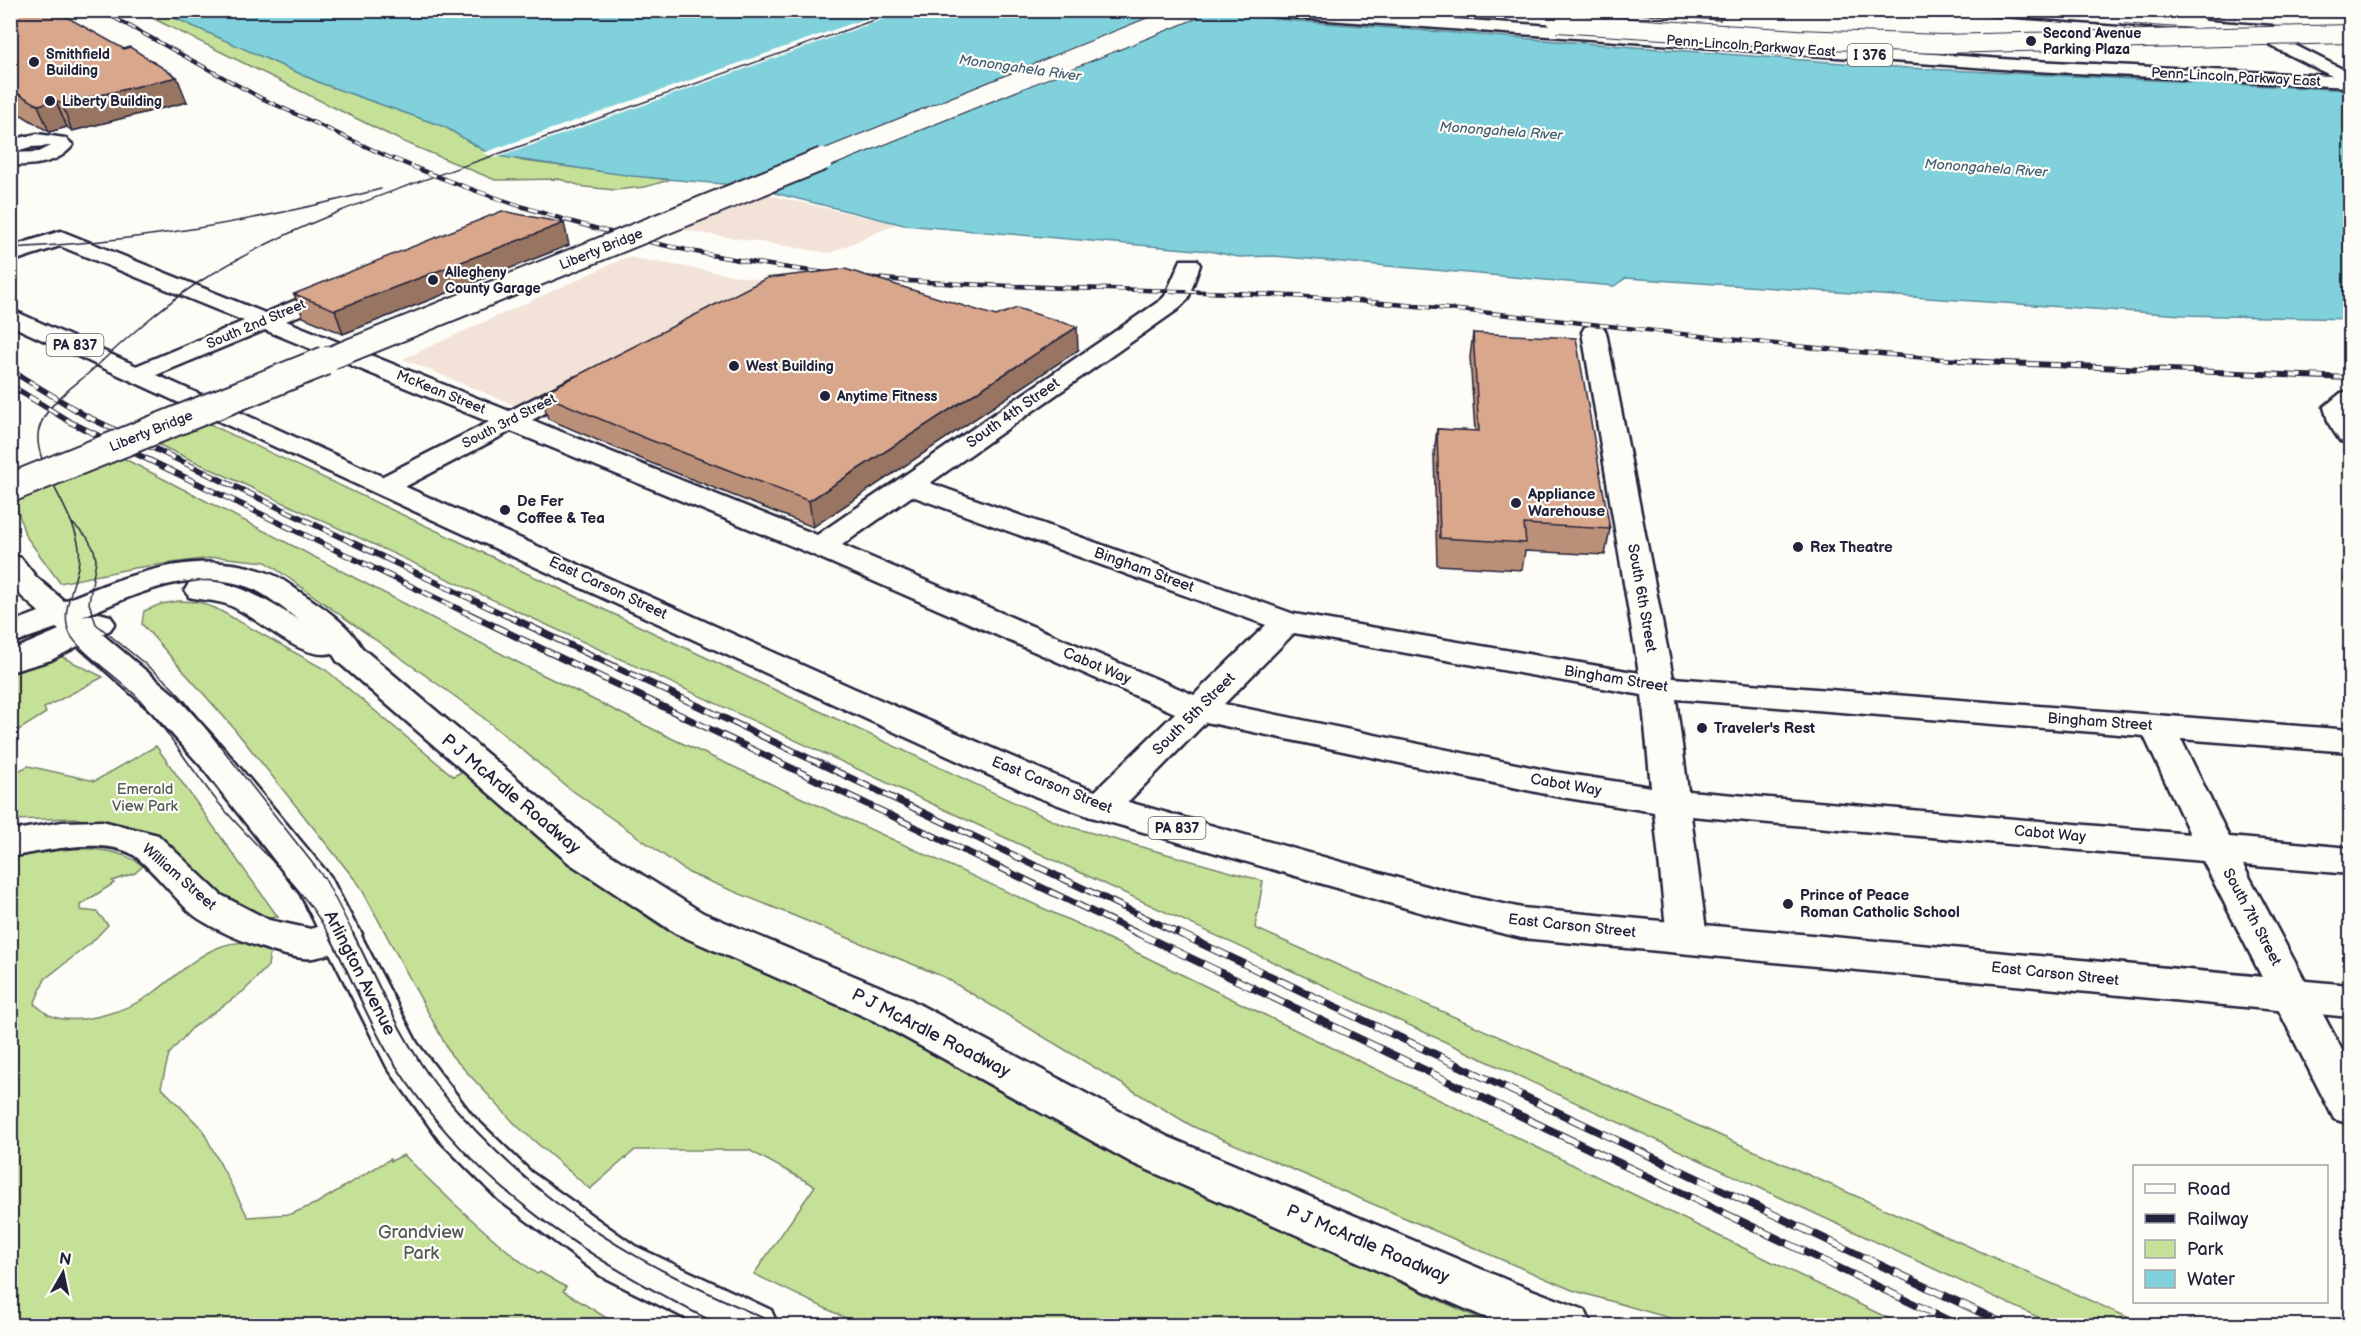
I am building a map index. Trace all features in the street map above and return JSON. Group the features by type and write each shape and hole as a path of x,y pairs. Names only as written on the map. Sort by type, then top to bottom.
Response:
{"main road":[{"name":"Liberty Bridge","path":"10,488 1192,10"},
{"name":"Penn-Lincoln Parkway East","path":"1259,10 1557,23 1776,38 1914,43 2017,43 2350,35"},
{"path":"1294,10 1386,15"},
{"path":"1990,10 2252,30 2350,35"},
{"path":"2071,10 2350,29"},
{"path":"2329,10 2350,11"},
{"name":"Penn-Lincoln Parkway East","path":"1386,15 2085,70 2350,81"},
{"path":"2210,18 2252,30 2276,40 2350,81"},
{"path":"2235,20 2252,30"},
{"path":"10,159 40,157 56,151 63,145 51,140 15,141"},
{"name":"McKean Street","path":"10,255 61,238 820,547"},
{"name":"South 4th Street","path":"820,547 1169,305 1176,299 1189,265"},
{"name":"South 2nd Street","path":"140,373 358,282"},
{"name":"East Carson Street","path":"10,316 140,373 1050,788 1101,807 1451,907 1522,923 2350,1001"},
{"name":"South 6th Street","path":"1594,332 1658,687 1687,938"},
{"name":"South 3rd Street","path":"385,486 607,371"},
{"path":"2350,399 2337,407 2342,424 2350,435"},
{"name":"Bingham Street","path":"908,485 1287,622 1658,687 2350,741"},
{"name":"Cabot Way","path":"820,547 1198,710 1555,784 1671,802 2350,861"},
{"name":"Arlington Avenue","path":"10,564 25,584 165,705 213,758 316,886 402,1055 456,1128 515,1186 618,1261 753,1326"},
{"name":"P J McArdle Roadway","path":"10,634 71,623 106,606 144,582 175,575 204,572 239,575 264,583 339,634 349,654 582,854 689,923 892,1010 1150,1150 1499,1300 1567,1326"},
{"name":"South 5th Street","path":"1101,807 1287,622"},
{"name":"P J McArdle Roadway","path":"10,662 39,653 71,623"},
{"name":"South 7th Street","path":"2157,726 2215,848 2350,1106"},
{"name":"William Street","path":"10,844 62,835 102,834 145,844 207,905 259,933 311,944 342,934"}],"shaded area":[{"path":"763,194 896,224 830,253 676,229"},
{"path":"627,257 766,281 524,409 403,359"}],"green space":[{"path":"138,11 159,11 323,84 445,127 483,150 523,161 669,180 645,187 615,190 585,187 559,179 495,180 402,141"},
{"path":"205,422 1060,824 1263,881 1255,928 2145,1325 2055,1325 155,443"},
{"path":"121,457 525,666 675,740 1082,926 1902,1325 1694,1325 1572,1290 1192,1126 944,977 689,873 566,786 474,710 266,562 218,557 134,568 60,583 25,535 15,501"},
{"path":"179,601 199,602 217,609 326,670 453,776 462,772 563,859 666,930 863,1015 1164,1176 1494,1325 1407,1325 1388,1317 1383,1326 860,1325 754,1274 815,1186 749,1150 635,1150 590,1189 517,1126 451,1055 360,886 232,726 142,624 144,611 161,604"},
{"path":"48,650 103,677 44,708 46,713 11,735 11,658"},
{"name":"Emerald View Park","path":"156,746 278,917 250,918 128,832 75,818 11,820 10,775 28,766 95,781"},
{"name":"Grandview Park","path":"10,848 114,852 129,857 143,866 135,873 112,881 114,883 80,905 80,910 97,912 108,925 92,942 45,979 34,1004 49,1015 74,1019 117,1011 143,999 192,963 217,948 244,942 271,945 268,966 245,990 192,1028 169,1054 161,1087 202,1129 248,1217 291,1214 317,1203 390,1159 391,1161 404,1155 436,1187 519,1260 537,1274 540,1272 566,1287 563,1291 618,1325 11,1325"}],"water":[{"name":"Monongahela River","path":"1210,10 1285,20 1908,68 2350,90 2350,319 2183,315 1626,278 1614,286 1274,256 1239,257 1209,251 904,225 746,186 632,176 503,157 483,150 445,127 323,84 159,11"}],"pier":[{"path":"887,11 906,11 496,158 483,153"}],"building":[{"path":"10,10 54,10 124,49 130,47 177,77 62,104 56,101 38,105 10,89"},
{"path":"502,211 564,223 335,310 294,294"},
{"path":"845,269 996,316 1017,308 1077,327 809,501 645,438 541,394 767,278"},
{"name":"Appliance Warehouse","path":"1473,333 1576,338 1610,529 1524,524 1526,543 1440,538 1437,429 1479,431"}],"tunnel":[{"path":"2208,10 2235,20"}],"tram line":[{"path":"329,935 293,883 222,807 150,712 132,692 82,649 70,634 66,613 77,569 79,548 70,519 41,456 38,442 42,420 68,390 168,304 196,284 280,238 368,200 902,10"},
{"path":"10,248 104,241 197,228 289,211 381,189"},
{"path":"72,523 87,537 94,550 96,560 89,603 96,624 166,681 184,700 325,879 354,934"},
{"path":"354,934 392,1013 426,1071 460,1114 506,1160 555,1202 636,1256 780,1326"},
{"path":"329,935 392,1060 424,1105 459,1146 497,1183 537,1216 580,1246 672,1301 721,1326"}],"railway":[{"path":"100,10 261,98 397,161"},
{"path":"394,159 454,183 577,223 703,253 831,274 946,283 1307,297 1476,312 1814,348 1982,362"},
{"path":"1961,361 1982,362"},
{"path":"1982,362 2350,378"},
{"path":"10,370 86,416 507,616"},
{"path":"10,385 70,422 473,616"},
{"path":"469,614 1141,935"},
{"path":"504,614 1182,935"},
{"path":"1138,933 1960,1326"},
{"path":"1179,933 2009,1326"}],"place":[{"name":"Second Avenue Parking Plaza","path":"2031,41"},
{"name":"Smithfield Building","path":"34,62"},
{"name":"Liberty Building","path":"50,101"},
{"name":"Allegheny County Garage","path":"433,280"},
{"name":"West Building","path":"734,366"},
{"name":"Anytime Fitness","path":"825,396"},
{"name":"Appliance Warehouse","path":"1516,503"},
{"name":"De Fer Coffee & Tea","path":"505,510"},
{"name":"Rex Theatre","path":"1798,547"},
{"name":"Traveler's Rest","path":"1702,728"},
{"name":"Prince of Peace Roman Catholic School","path":"1788,904"}]}
